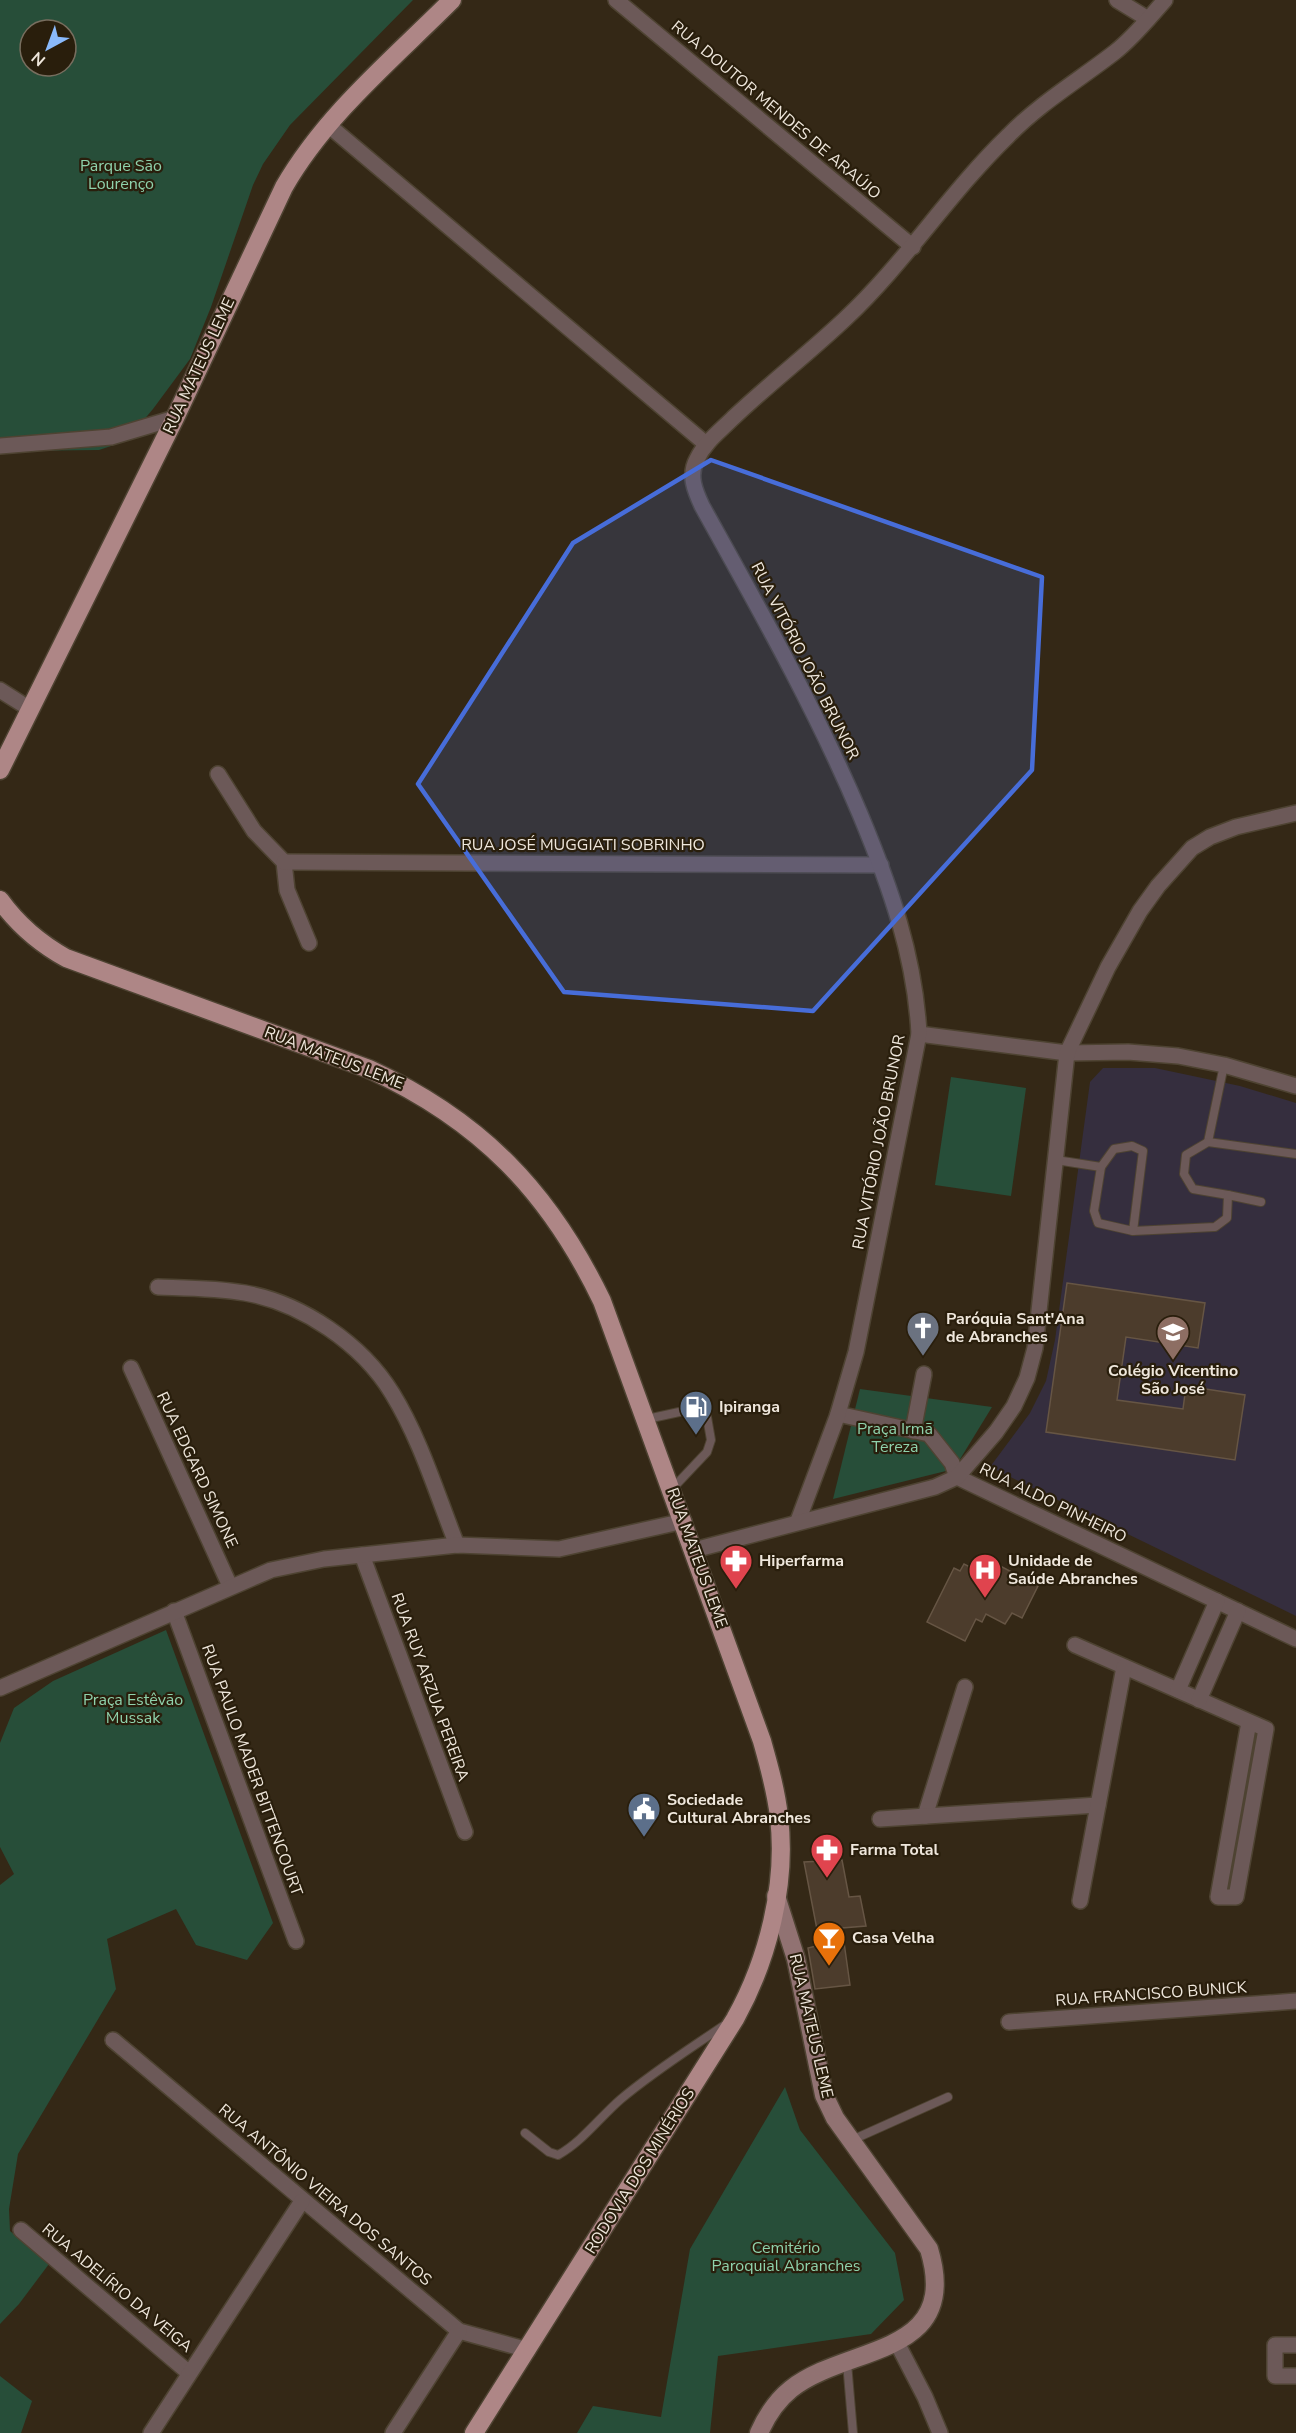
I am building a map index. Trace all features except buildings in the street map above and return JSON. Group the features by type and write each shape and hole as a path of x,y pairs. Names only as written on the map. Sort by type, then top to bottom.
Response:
{"main road":[{"name":"RUA MATEUS LEME","path":"0,770 175,418 284,187 311,144 327,124 452,0"},
{"name":"RUA MATEUS LEME","path":"0,900 31,936 66,958 369,1069 418,1093 484,1139 514,1168 539,1197 565,1232 587,1269 615,1332 762,1741 774,1782 779,1819 776,1896"},
{"name":"RODOVIA DOS MINÉRIOS","path":"474,2433 735,2019 759,1969 770,1935 776,1896"}],"street":[{"name":"RUA DOUTOR MENDES DE ARAÚJO","path":"616,0 913,247"},
{"path":"1117,0 1148,19"},
{"name":"RUA VITÓRIO JOÃO BRUNOR","path":"798,1521 837,1414 856,1352 919,1034 917,1004 901,923 881,865 819,723 695,490 692,474 696,460 706,444 760,393 845,319 913,247 1008,135 1053,96 1116,51 1165,0"},
{"path":"327,124 706,444"},
{"path":"0,446 111,437 175,418"},
{"path":"0,690 30,709"},
{"path":"218,774 254,831 284,862 287,890 309,943"},
{"path":"694,1550 798,1521 905,1496 957,1477 996,1432 1014,1406 1027,1377 1035,1348 1067,1053 1121,942 1152,894 1177,863 1192,848 1210,837 1263,819 1296,813"},
{"name":"RUA JOSÉ MUGGIATI SOBRINHO","path":"284,862 881,865"},
{"path":"919,1034 1067,1053 1153,1053 1224,1065 1296,1086"},
{"path":"158,1287 217,1289 247,1293 274,1301 327,1328 350,1346 391,1391 406,1418 457,1545"},
{"name":"RUA EDGARD SIMONE","path":"131,1368 230,1586"},
{"path":"913,1431 924,1374"},
{"path":"837,1414 929,1434 952,1463 957,1477"},
{"name":"RUA ALDO PINHEIRO","path":"957,1477 1296,1639"},
{"path":"0,1688 230,1586 280,1568 324,1559 457,1545 559,1549 684,1521"},
{"name":"RUA RUY ARZUA PEREIRA","path":"362,1555 465,1833"},
{"path":"1178,1690 1217,1601"},
{"name":"RUA PAULO MADER BITTENCOURT","path":"174,1611 296,1941"},
{"path":"1199,1700 1238,1611"},
{"path":"1075,1645 1266,1729 1236,1898 1218,1897 1249,1722"},
{"path":"1080,1900 1124,1667"},
{"path":"925,1816 965,1687"},
{"path":"880,1819 1098,1805"},
{"name":"RUA MATEUS LEME","path":"759,2433 776,2403 793,2388 847,2361 897,2343 921,2324 931,2306 935,2286 934,2266 929,2249 835,2118 824,2095 796,1959 776,1896"},
{"name":"RUA FRANCISCO BUNICK","path":"1009,2022 1296,2001"},
{"name":"RUA ANTÔNIO VIEIRA DOS SANTOS","path":"113,2040 459,2331 528,2350"},
{"path":"151,2433 302,2201"},
{"name":"RUA ADELÍRIO DA VEIGA","path":"21,2230 189,2373"},
{"path":"393,2433 459,2331"},
{"path":"897,2343 925,2397 940,2433"},
{"path":"1296,2345 1275,2344 1275,2376 1296,2376"}],"lane":[{"path":"1208,1142 1224,1065"},
{"path":"1261,1202 1193,1189 1184,1174 1186,1155 1208,1142 1296,1154"},
{"path":"1133,1231 1143,1151 1132,1146 1114,1149 1101,1167 1094,1211 1098,1223 1133,1231 1215,1227 1227,1218 1228,1195"},
{"path":"1056,1160 1101,1167"},
{"path":"647,1419 693,1409 699,1410 707,1417 711,1440 707,1452 672,1489"},
{"path":"525,2133 549,2152 558,2155 569,2149 607,2111 643,2080 735,2019"},
{"path":"850,2140 948,2097"},
{"path":"847,2361 854,2433"}],"highlighted area":[{"path":"711,460 1042,577 1032,770 813,1011 564,992 418,784 573,543"}],"shaded area":[{"name":"Colégio Vicentino São José","path":"1103,1068 1155,1068 1240,1086 1296,1103 1296,1616 990,1467 1030,1413 1046,1381 1055,1340 1090,1082"}],"green space":[{"name":"Parque São Lourenço","path":"0,0 413,0 290,125 263,164 253,185 211,307 190,359 126,441 99,450 7,451 0,447"},
{"path":"951,1077 1026,1088 1011,1196 935,1185"},
{"name":"Praça Irmã Tereza","path":"860,1389 992,1407 954,1469 833,1499"},
{"name":"Praça Estêvão Mussak","path":"166,1630 273,1923 247,1960 196,1945 176,1909 107,1939 116,1989 18,2154 9,2209 10,2231 49,2264 19,2304 0,2324 0,1885 14,1874 0,1847 0,1743 14,1708 53,1681"},
{"name":"Cemitério Paroquial Abranches","path":"785,2087 800,2130 895,2253 904,2300 871,2334 718,2356 710,2433 577,2433 593,2406 661,2417 690,2249"},
{"path":"0,2376 32,2401 21,2433 0,2433"}],"place":[{"name":"Paróquia Sant'Ana de Abranches","path":"923,1357"},
{"name":"Colégio Vicentino São José","path":"1173,1361"},
{"name":"Ipiranga","path":"696,1436"},
{"name":"Hiperfarma","path":"736,1590"},
{"name":"Unidade de Saúde Abranches","path":"985,1599"},
{"name":"Sociedade Cultural Abranches","path":"644,1838"},
{"name":"Farma Total","path":"827,1879"},
{"name":"Casa Velha","path":"829,1967"}]}
